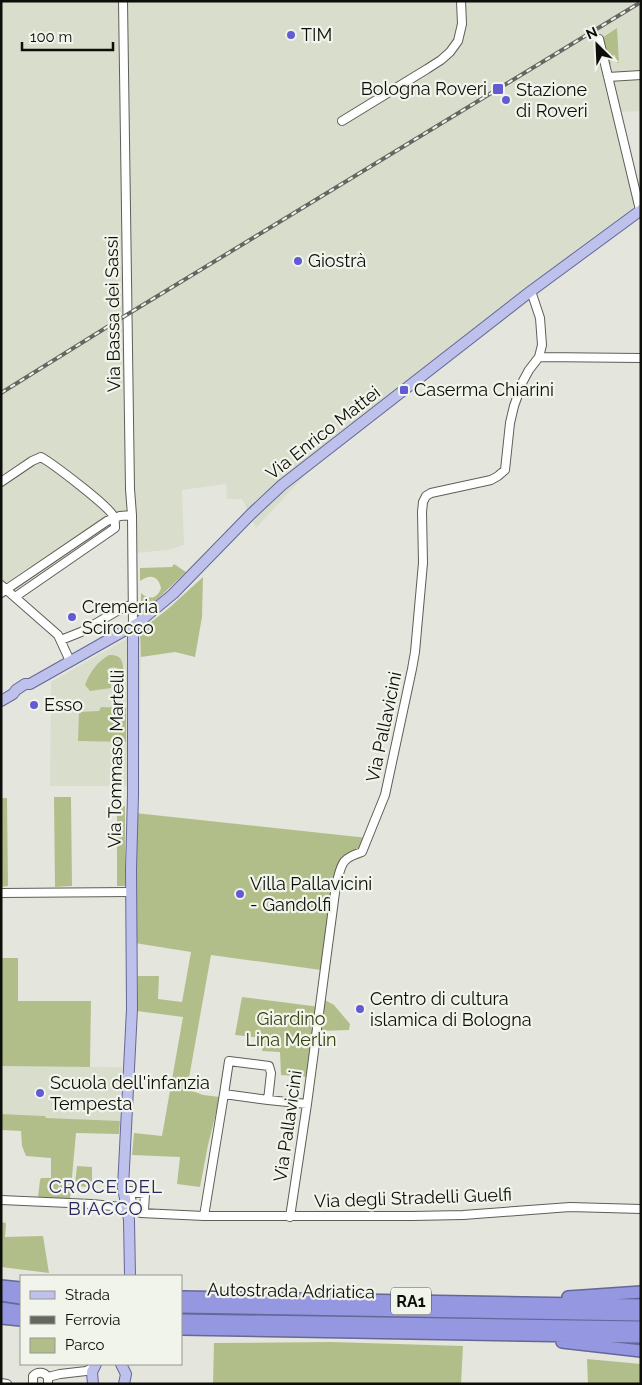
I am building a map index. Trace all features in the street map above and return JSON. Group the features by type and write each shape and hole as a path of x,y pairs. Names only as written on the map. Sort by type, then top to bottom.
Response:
{"highway":[{"path":"1,1286 20,1288"},
{"path":"495,1303 513,1299 641,1292"},
{"path":"1,1295 20,1298"},
{"name":"RA1","path":"182,1297 641,1305"},
{"name":"Autostrada Adriatica","path":"182,1307 641,1315"},
{"path":"1,1308 20,1311"},
{"path":"1,1318 20,1320"},
{"name":"Autostrada Adriatica","path":"182,1320 641,1327"},
{"name":"RA1","path":"182,1329 641,1337"},
{"path":"528,1335 546,1341 641,1350"}],"main road":[{"name":"Via Enrico Mattei","path":"1,701 25,684 30,684 133,627 173,594 282,485 531,291 640,210"},
{"name":"Via Tommaso Martelli","path":"130,1275 129,1220 123,1188 132,1009 133,627"},
{"path":"93,1383 92,1372 95,1365"},
{"path":"123,1366 126,1378 124,1383"}],"street":[{"name":"Via Bassa dei Sassi","path":"123,1 133,627"},
{"path":"342,121 427,69 450,52 458,41 462,24 461,1"},
{"path":"598,39 640,210"},
{"path":"608,77 641,75"},
{"name":"Via Pallavicini","path":"290,1217 336,885 342,866 348,857 362,852 385,795 412,669 423,563 422,512 424,502 426,496 432,493 491,480 504,470 514,406 523,381 539,357 542,345 540,318 531,291"},
{"path":"539,357 641,358"},
{"path":"1,482 32,460 41,457 92,495 114,517 115,528 15,597"},
{"path":"70,661 56,632 3,589 107,521 114,517 132,515"},
{"path":"60,640 81,632 124,607 133,605"},
{"path":"1,893 132,892"},
{"path":"204,1216 229,1061 269,1066 271,1073 268,1100"},
{"path":"224,1094 307,1104"},
{"name":"Via degli Stradelli Guelfi","path":"1,1200 92,1204 127,1208 141,1213 204,1216 463,1215 570,1207 641,1209"},
{"path":"33,1384 34,1376 38,1373 44,1373 48,1380 60,1374 86,1371 95,1365"},
{"path":"77,1373 86,1376 93,1383"},
{"path":"1,1383 7,1384"}],"shaded area":[{"path":"1,1 641,1 641,111 620,112 641,199 634,203 632,209 574,251 577,264 307,473 256,528 242,499 227,499 226,484 182,490 184,545 168,550 134,553 133,518 120,515 1,594"},
{"path":"140,631 139,786 50,786 51,682"},
{"name":"Scuola dell'infanzia Tempesta","path":"1,1066 122,1067 120,1121 92,1121 1,1114"}],"green space":[{"path":"617,28 619,63 617,63 615,55 609,57 611,64 609,65 602,38"},
{"path":"174,564 186,572 149,607 144,607 141,603 141,593 150,598 158,594 161,588 158,580 153,577 147,577 140,581 140,568 172,567"},
{"path":"203,577 202,617 195,657 175,652 141,657 140,631"},
{"path":"109,655 119,657 123,664 122,682 119,670 115,668 108,669 111,688 90,691 85,685 89,676 94,668"},
{"path":"101,707 126,708 126,742 78,741 79,712 99,711"},
{"path":"54,797 71,797 72,886 55,887"},
{"path":"1,798 7,798 8,886 1,887"},
{"path":"125,806 125,886 117,886 117,807"},
{"path":"135,813 368,838 362,852 341,866 321,970 211,955 187,1089 203,1095 220,1097 200,1187 177,1184 180,1157 132,1155 134,1133 162,1136 183,1017 137,1011 138,976 159,976 158,999 182,1002 191,952 135,943"},
{"path":"1,958 18,958 18,1001 91,1001 90,1067 1,1066"},
{"name":"Giardino Lina Merlin","path":"242,997 320,1007 311,1077 281,1075 280,1052 262,1051 264,1038 235,1035"},
{"path":"323,999 334,1005 350,1024 349,1030 319,1031"},
{"path":"1,1114 120,1121 119,1134 76,1133 70,1199 38,1197 41,1178 51,1178 51,1158 26,1156 22,1146 21,1131 1,1130"},
{"path":"77,1166 92,1167 92,1184 87,1187 78,1186 77,1191 74,1193"},
{"path":"1,1222 6,1223 5,1237 43,1236 49,1273 1,1267"},
{"path":"332,1342 463,1346 461,1384 213,1384 214,1343"},
{"path":"587,1359 641,1364 641,1384 588,1384"}],"railway":[{"path":"1,393 641,2"}],"place":[{"name":"TIM","path":"291,35"},
{"name":"Bologna Roveri","path":"498,89"},
{"name":"Stazione di Roveri","path":"506,100"},
{"name":"Giostrà","path":"298,261"},
{"name":"Caserma Chiarini","path":"404,390"},
{"name":"Cremeria Scirocco","path":"72,617"},
{"name":"Esso","path":"34,705"},
{"name":"Villa Pallavicini - Gandolfi","path":"240,894"},
{"name":"Centro di cultura islamica di Bologna","path":"360,1009"},
{"name":"Scuola dell'infanzia Tempesta","path":"40,1093"}],"district":[{"name":"CROCE DEL BIACCO","path":"106,1197"}]}
